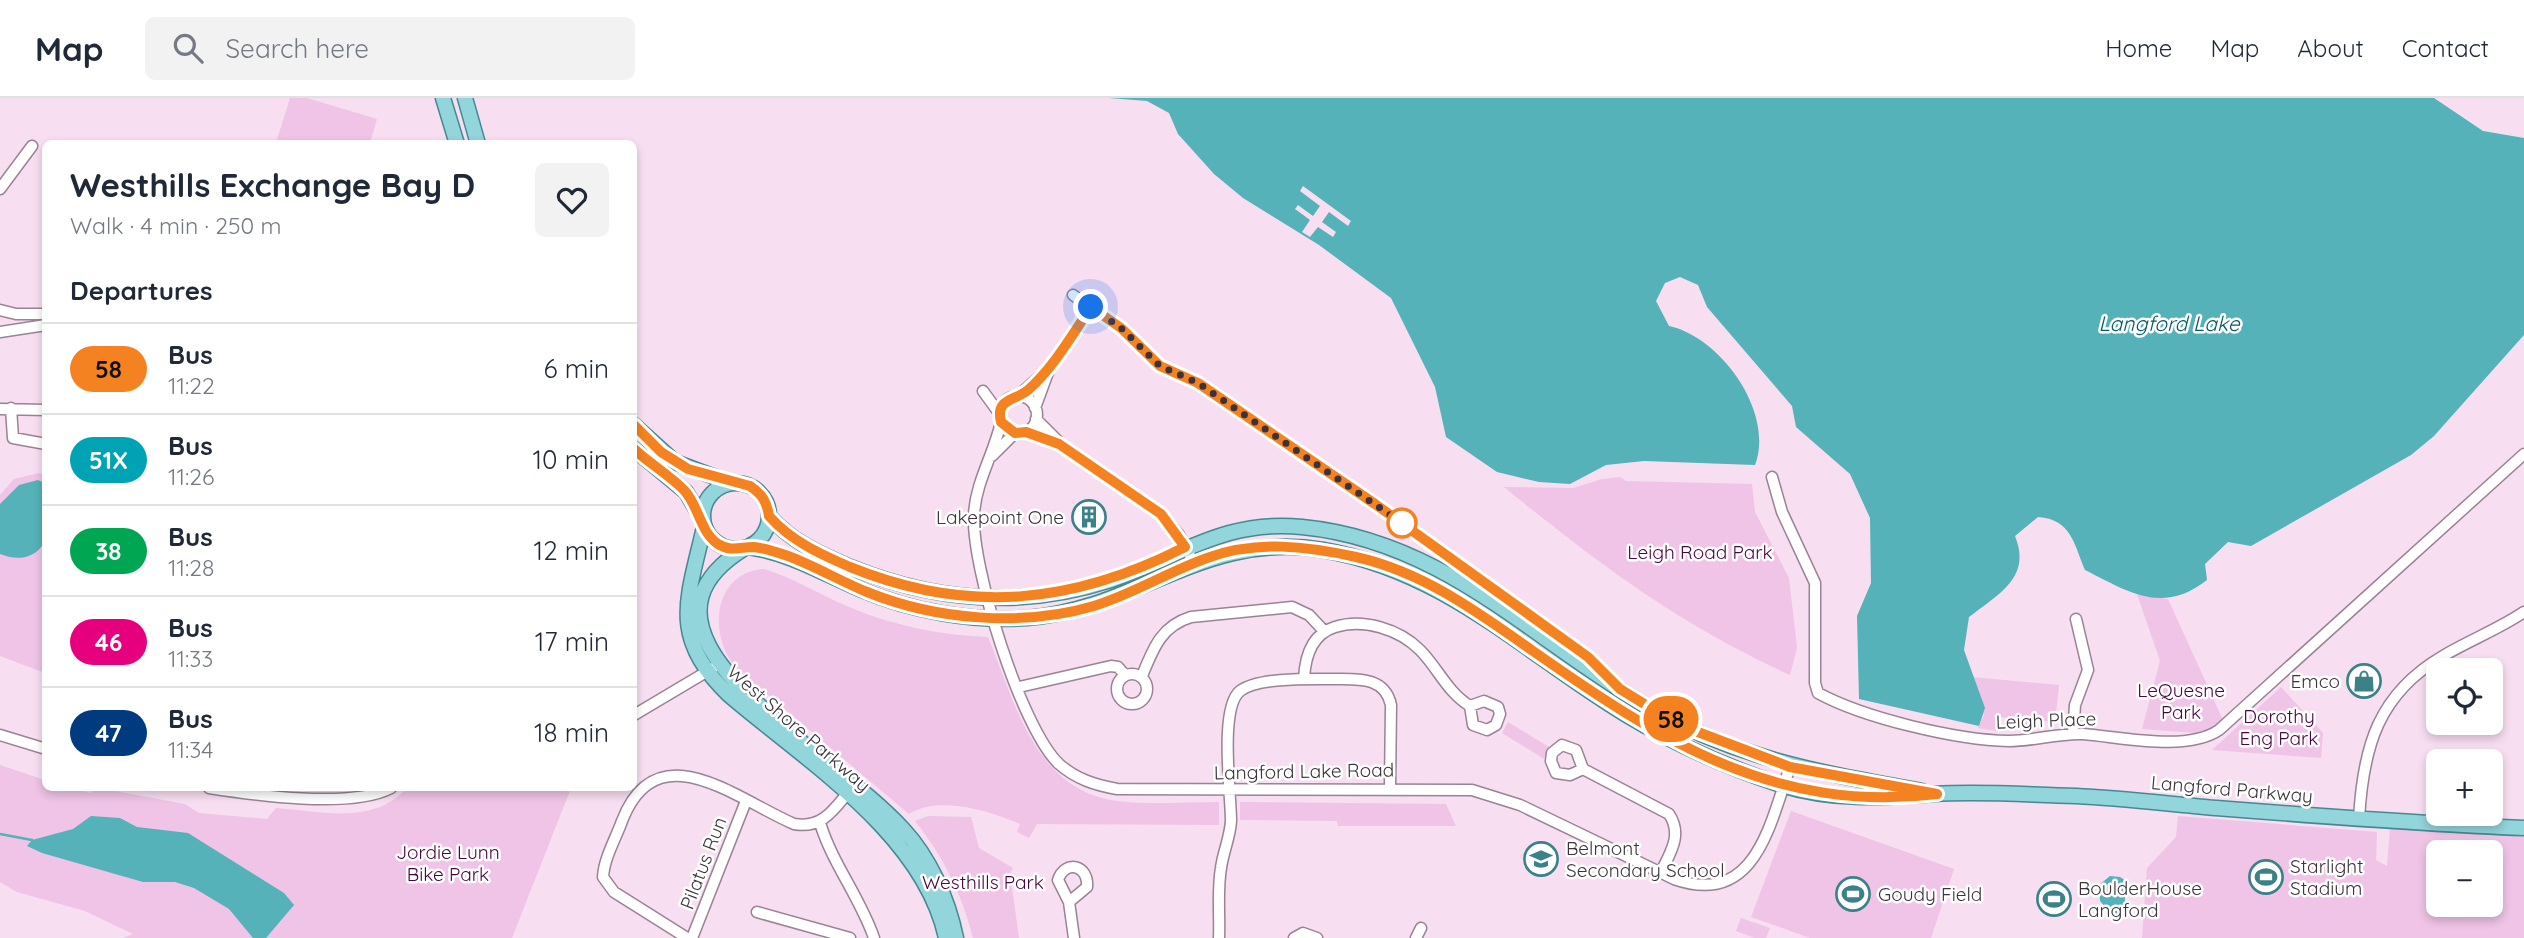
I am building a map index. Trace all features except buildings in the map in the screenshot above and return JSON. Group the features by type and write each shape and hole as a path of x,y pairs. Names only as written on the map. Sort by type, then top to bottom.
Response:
{"main road":[{"path":"443,98 456,140"},
{"path":"465,98 477,140"},
{"path":"637,428 675,462 731,483 750,486 759,492 768,507 769,516 763,535 747,547 725,548 709,536 686,492 637,451"},
{"path":"704,524 706,500 721,486 731,483"},
{"name":"Langford Parkway","path":"769,516 800,543 874,577 930,593 986,598 1039,597 1080,589 1114,579 1185,547 1237,530 1266,527 1325,530 1367,539 1404,551 1472,586 1620,689 1690,729 1790,767 1937,794"},
{"name":"West Shore Parkway","path":"704,524 689,583 686,614 688,632 729,695 901,827 922,855 947,905 956,938"},
{"name":"Langford Parkway","path":"747,547 790,557 889,600 925,609 991,618 1024,618 1091,607 1195,563 1241,549 1281,545 1352,556 1402,571 1474,609 1607,702 1668,739 1783,786 1823,795 1868,799 1937,794 2101,797 2359,819 2524,828"},
{"name":"West Shore Parkway","path":"713,668 704,631 701,598 716,569 747,547"},
{"name":"West Shore Parkway","path":"850,790 914,864 932,895 946,938"}],"street":[{"path":"0,189 32,146"},
{"path":"1073,295 1121,328 1160,366 1198,383 1286,442 1596,663 1620,689"},
{"path":"1014,397 1050,367 1091,307"},
{"path":"0,310 16,314 42,314"},
{"path":"0,332 42,326"},
{"path":"1036,414 1050,367"},
{"path":"1059,444 1036,414 1029,399 983,390 1000,418 1020,432 1059,444 1161,514 1195,563"},
{"name":"Langford Lake Road","path":"1014,397 1000,418 990,458 978,489 974,521 976,554 991,618 1045,746 1060,764 1084,780 1117,789 1452,788 1504,798 1661,872 1696,885 1721,882 1741,872 1760,850 1790,767"},
{"path":"42,410 6,408 13,438 42,443"},
{"name":"Langford Lake Road","path":"990,458 1036,414"},
{"name":"Leigh Place","path":"1773,477 1782,512 1815,583 1815,683 1818,693 1861,711 1971,738 2012,741 2073,734 2169,741 2196,740 2213,735 2353,612 2524,454"},
{"path":"1142,676 1159,637 1177,622 1191,617 1292,607 1309,615 1324,631"},
{"path":"2359,819 2364,763 2374,730 2393,698 2422,669 2524,612"},
{"path":"2073,734 2075,705 2088,670 2076,619"},
{"path":"1304,679 1307,656 1324,631 1355,624 1378,627 1401,635 1419,648 1447,686 1469,706"},
{"path":"1019,687 1111,666 1118,667 1125,675 1142,676"},
{"path":"637,713 713,668"},
{"path":"1125,675 1117,690 1118,696 1134,704 1144,697 1147,686 1142,676"},
{"path":"1219,938 1220,872 1230,833 1230,713 1235,696 1252,685 1304,679 1364,679 1385,691 1391,705 1390,788"},
{"path":"0,734 42,749"},
{"path":"1583,769 1669,814 1675,824 1676,837 1661,872"},
{"path":"687,938 614,892 605,882 605,866 629,805 651,782 673,775 701,779 793,824 820,823 850,790"},
{"path":"242,791 329,799 373,795 383,791"},
{"name":"Pilatus Run","path":"692,938 746,801"},
{"path":"820,823 832,858 854,890 874,938"},
{"path":"1069,902 1074,938"},
{"path":"757,912 850,938"},
{"path":"1294,938 1309,933 1317,938"}],"green space":[{"path":"290,98 307,98 377,119 371,140 277,140"},
{"path":"42,474 42,672 0,656 0,495 14,479"},
{"name":"Leigh Road Park","path":"1620,477 1626,481 1752,484 1755,512 1789,578 1797,648 1790,675 1711,635 1641,591 1504,487 1573,488 1602,479"},
{"path":"764,569 849,607 883,619 935,632 988,637 1019,715 1032,739 1047,761 1066,780 1089,793 1117,801 1219,802 1219,825 1037,824 1029,838 1017,832 1020,824 980,810 949,805 921,808 909,814 737,669 727,655 719,624 725,593 734,581 747,573"},
{"name":"LeQuesne Park","path":"2137,594 2168,599 2223,720 2209,734 2142,729 2160,661"},
{"path":"1972,677 2059,685 2055,722 2031,720 2030,730 2015,729 2009,718 1996,717 1996,731 1978,728 1984,715"},
{"name":"Dorothy Eng Park","path":"2281,687 2323,733 2321,758 2212,750"},
{"path":"1508,722 1549,747 1544,759 1502,733"},
{"name":"Jordie Lunn Bike Park","path":"0,765 42,779 42,791 115,791 185,804 199,813 267,819 276,808 328,813 362,812 378,808 404,791 570,791 512,938 123,938 133,934 85,911 17,892 0,882"},
{"path":"1240,802 1446,804 1456,826 1338,826 1337,821 1240,820"},
{"name":"Goudy Field","path":"1791,811 1954,869 1931,938 1810,938 1751,917"},
{"name":"Westhills Park","path":"928,816 971,817 979,848 1013,868 1010,873 1019,938 973,938 950,876 915,821"},
{"name":"Starlight Stadium","path":"2178,816 2377,832 2376,860 2387,866 2390,828 2524,835 2524,938 2142,938 2147,868 2176,837"},
{"path":"1741,918 1770,928 1766,938 1755,938 1736,931"}],"water":[{"name":"Langford Lake","path":"1109,98 2434,98 2483,131 2524,138 2524,335 2434,436 2411,455 2251,546 2228,542 2205,564 2207,580 2191,591 2160,598 2116,586 2085,570 2070,534 2058,522 2038,517 2015,536 2019,551 2016,574 2001,592 1969,617 1964,650 1985,708 1979,726 1859,699 1857,616 1871,583 1870,518 1850,474 1796,427 1792,406 1707,307 1698,285 1680,277 1665,283 1656,301 1669,326 1688,333 1707,345 1739,380 1757,423 1759,445 1755,465 1644,461 1606,465 1570,484 1539,482 1497,472 1446,437 1435,387 1391,298 1319,245 1243,198 1214,174 1178,134 1169,113 1147,101"},
{"path":"38,480 42,482 42,546 33,554 22,558 0,554 0,504 19,485"},
{"path":"91,816 120,818 137,827 188,833 284,893 294,905 266,938 253,938 229,909 194,888 175,882 143,882 42,853 27,846 32,840 73,829"},
{"path":"2110,876 2120,877 2128,882 2125,916 2114,917 2100,901 2099,885"}],"pier":[{"path":"1303,186 1351,221 1348,226 1329,212 1322,222 1336,232 1333,237 1318,227 1310,237 1302,232 1310,220 1295,209 1298,205 1313,216 1320,206 1300,191"}],"waterway":[{"path":"0,834 32,840"}],"bus line":[{"name":"58","path":"637,428 661,452 688,469 731,483 750,486 764,499 769,516 800,543 874,577 930,593 974,598 1039,597 1080,589 1114,579 1185,547 1169,521 1161,514 1059,444 1026,432 1009,431 1001,422 999,413 1005,402 1028,390 1050,367 1091,307 1121,328 1160,366 1198,383 1286,442 1588,657 1620,689 1654,710 1690,729 1790,767 1846,780 1937,794 1903,799 1847,798 1783,786 1749,774 1668,739 1623,713 1474,609 1431,584 1362,558 1320,549 1281,545 1241,549 1208,557 1091,607 1024,618 991,618 946,612 910,606 868,593 779,553 760,548 725,548 709,536 686,492 637,452"}],"place":[{"name":"Lakepoint One","path":"1089,517"},
{"name":"Emco","path":"2364,681"},
{"name":"Belmont Secondary School","path":"1541,859"},
{"name":"Starlight Stadium","path":"2266,877"},
{"name":"Goudy Field","path":"1853,894"},
{"name":"BoulderHouse Langford","path":"2054,899"}],"route":[{"path":"1091,307 1121,328 1160,366 1198,383 1402,523"}]}
